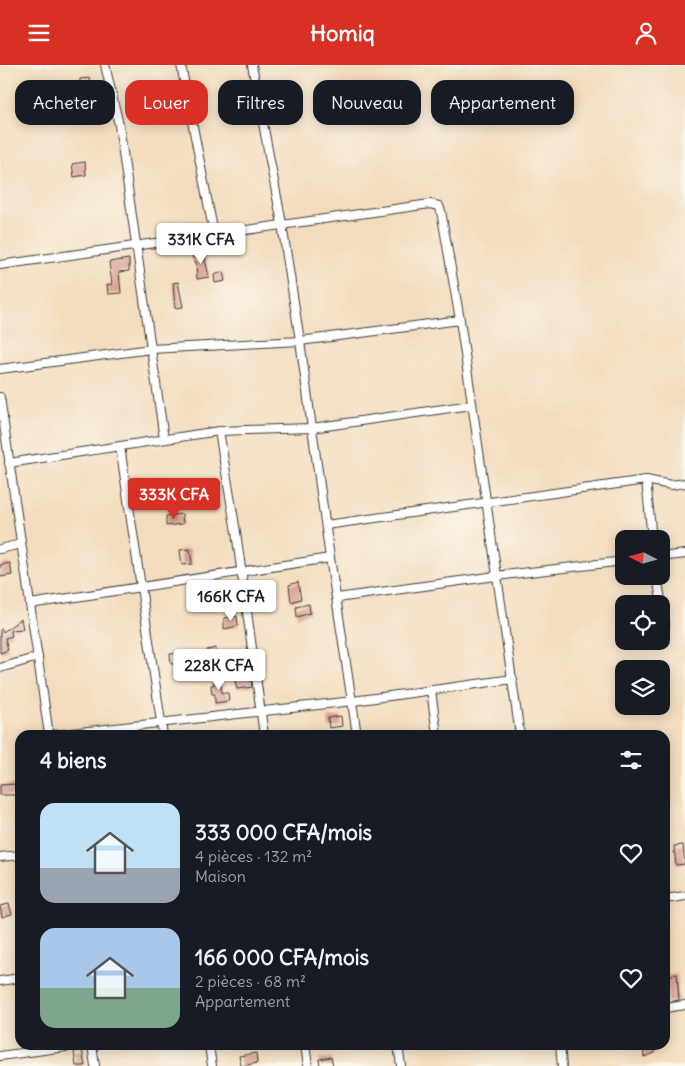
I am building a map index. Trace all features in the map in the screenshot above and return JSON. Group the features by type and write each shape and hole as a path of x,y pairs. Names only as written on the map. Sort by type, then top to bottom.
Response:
{"street":[{"path":"105,65 119,125 164,439"},
{"path":"181,65 214,234"},
{"path":"252,65 282,224 356,730"},
{"path":"0,265 282,224 435,204 439,206 460,320 519,730"},
{"path":"0,369 151,349 300,341 460,320"},
{"path":"0,397 2,432 10,463 47,730"},
{"path":"10,463 219,431 312,428 471,405"},
{"path":"219,431 242,572 263,730"},
{"path":"120,446 163,730"},
{"path":"326,525 646,480 671,485 685,483"},
{"path":"646,480 651,530"},
{"path":"0,549 21,543"},
{"path":"670,556 685,554"},
{"path":"30,604 330,558"},
{"path":"337,598 615,562"},
{"path":"0,668 38,657"},
{"path":"98,730 353,701 513,679"},
{"path":"431,691 436,730"},
{"path":"0,857 15,856"},
{"path":"670,898 685,896"},
{"path":"0,981 15,980"},
{"path":"670,1007 685,1005"},
{"path":"0,1056 44,1050"},
{"path":"93,1050 95,1066"},
{"path":"210,1050 212,1066"},
{"path":"306,1050 308,1066"},
{"path":"399,1050 401,1066"},
{"path":"560,1050 562,1066"}],"building":[{"path":"85,162 86,175 74,177 72,164"},
{"path":"200,250 204,254 209,277 197,279 196,262 194,263 192,252"},
{"path":"129,259 129,271 119,272 121,293 108,294 107,285 112,284 109,262"},
{"path":"223,272 225,281 215,283 214,275"},
{"path":"178,282 183,307 175,308 173,283"},
{"path":"182,514 183,524 166,526 166,516"},
{"path":"190,549 192,564 182,565 180,550"},
{"path":"10,563 12,575 0,577 0,565"},
{"path":"298,582 301,599 291,602 289,585"},
{"path":"238,586 239,596 225,598 224,589"},
{"path":"309,604 310,613 297,617 296,607"},
{"path":"237,616 238,626 224,629 224,618"},
{"path":"21,619 23,629 10,630 12,636 5,638 8,650 0,653 0,630 2,629 3,632"},
{"path":"216,648 217,660 209,662 207,650"},
{"path":"183,653 184,663 171,664 170,654"},
{"path":"250,675 252,687 237,689 234,677"},
{"path":"220,676 222,693 228,693 229,701 215,703 215,694 212,694 211,685 214,685 214,677"},
{"path":"341,716 342,726 329,728 328,718"},
{"path":"15,784 15,795 0,795 0,785"},
{"path":"683,845 685,864 676,865 674,846"},
{"path":"9,904 12,914 2,917 0,906"},
{"path":"677,974 679,1000 670,1002 670,975"},
{"path":"82,1050 85,1066 76,1066 74,1052"},
{"path":"643,1050 655,1050 655,1053 644,1057"},
{"path":"256,1053 257,1063 241,1066 239,1056"},
{"path":"331,1057 333,1066 320,1066 319,1059"}]}
